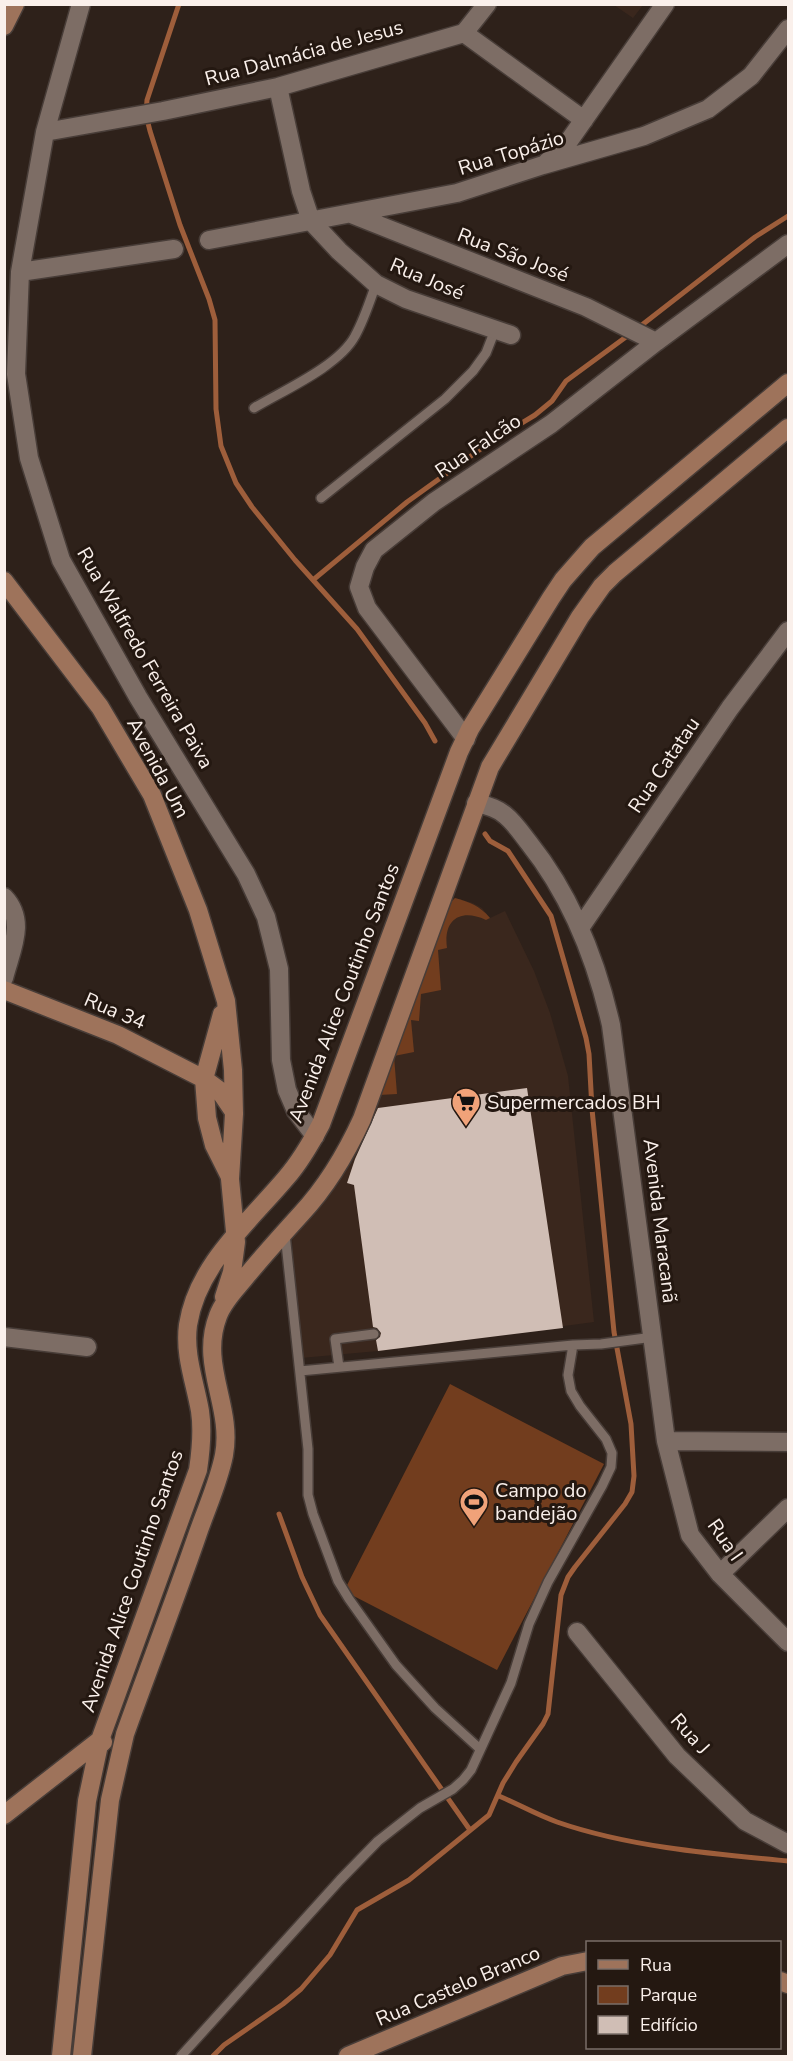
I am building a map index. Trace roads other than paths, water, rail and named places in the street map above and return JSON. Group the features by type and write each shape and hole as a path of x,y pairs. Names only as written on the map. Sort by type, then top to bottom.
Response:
{"main road":[{"path":"4,26 15,4"},
{"name":"Avenida Alice Coutinho Santos","path":"61,2056 87,1801 100,1740 198,1470 201,1455 202,1425 186,1349 188,1321 198,1291 215,1261 288,1176 315,1136 329,1106 449,775 466,738 551,598 591,547 789,383"},
{"path":"82,2056 110,1800 121,1748 189,1560 223,1457 225,1415 213,1371 211,1354 212,1338 219,1313 225,1301 329,1179 341,1160 362,1119 490,767 580,616 602,586 630,560 789,428"},
{"name":"Avenida Um","path":"4,581 100,707 152,795 198,910 226,1001 234,1114 230,1179 236,1235 232,1272 219,1313"},
{"name":"Rua 34","path":"4,990 118,1035 204,1079 219,1090 234,1114"},
{"name":"Avenida Um","path":"226,1001 204,1079 207,1118 214,1146 230,1179"},
{"path":"4,1815 100,1740 121,1748"},
{"name":"Rua Castelo Branco","path":"348,2056 562,1966 586,1961"}],"street":[{"name":"Rua Walfredo Ferreira Paiva","path":"81,4 45,132 20,272 16,374 29,458 61,560 138,697 246,873 266,917 279,969 281,1060 287,1090 296,1111 315,1136"},
{"path":"487,4 464,33 584,120"},
{"path":"543,165 564,148 665,4"},
{"name":"Rua Topázio","path":"209,240 457,193 644,136 708,109 751,76 789,29"},
{"name":"Rua Dalmácia de Jesus","path":"45,132 278,87 464,33"},
{"path":"278,87 301,191 311,221"},
{"name":"Rua São José","path":"351,214 586,307 656,342"},
{"name":"Rua José","path":"311,221 339,251 376,284 406,300 503,332"},
{"name":"Rua Falcão","path":"466,738 367,608 359,587 365,567 374,550 434,502 551,424 656,342 789,244"},
{"path":"20,272 174,249"},
{"name":"Rua Catatau","path":"580,928 730,708 789,631"},
{"name":"Avenida Maracanã","path":"476,802 498,810 520,831 550,872 580,928 595,964 611,1025 666,1441"},
{"path":"4,897 12,906 17,920 14,946 4,978"},
{"path":"4,1336 87,1347"},
{"path":"666,1441 789,1442"},
{"name":"Rua I","path":"666,1441 690,1535 720,1574 789,1642"},
{"path":"720,1574 789,1508"},
{"name":"Rua J","path":"577,1632 678,1756 745,1821 789,1844"}],"lane":[{"path":"254,408 329,363 346,350 356,335 376,284"},
{"path":"321,498 445,399 480,362 503,332"},
{"path":"285,1232 308,1449 308,1495 338,1581 348,1599 396,1665 435,1708 480,1749"},
{"path":"339,1367 335,1340 374,1334"},
{"path":"300,1371 601,1344 652,1337"},
{"path":"181,2056 292,1931 378,1840 420,1808 459,1784 471,1770 511,1683 529,1624 548,1582 602,1486 610,1467 612,1452 606,1439 571,1391 568,1375 573,1345"}],"waterway":[{"path":"179,4 147,100 146,115 180,225 215,320 216,409 221,446 236,483 252,507 295,560 357,629 425,723 435,741"},
{"path":"638,328 755,237 788,216"},
{"path":"313,580 407,502 489,443 535,415 552,401 566,381 630,334"},
{"path":"213,2056 224,2045 301,1989 330,1955 357,1910 409,1880 489,1815 503,1783 548,1714 561,1595 568,1577 632,1492 634,1476 631,1424 614,1332 586,1038 551,916 508,851 490,841 485,834"},
{"path":"279,1514 302,1577 320,1615 470,1830"},
{"path":"499,1796 557,1822 613,1838 671,1848 788,1861"}],"place":[{"name":"Supermercados BH","path":"466,1128"},
{"name":"Campo do bandejão","path":"474,1528"}]}
